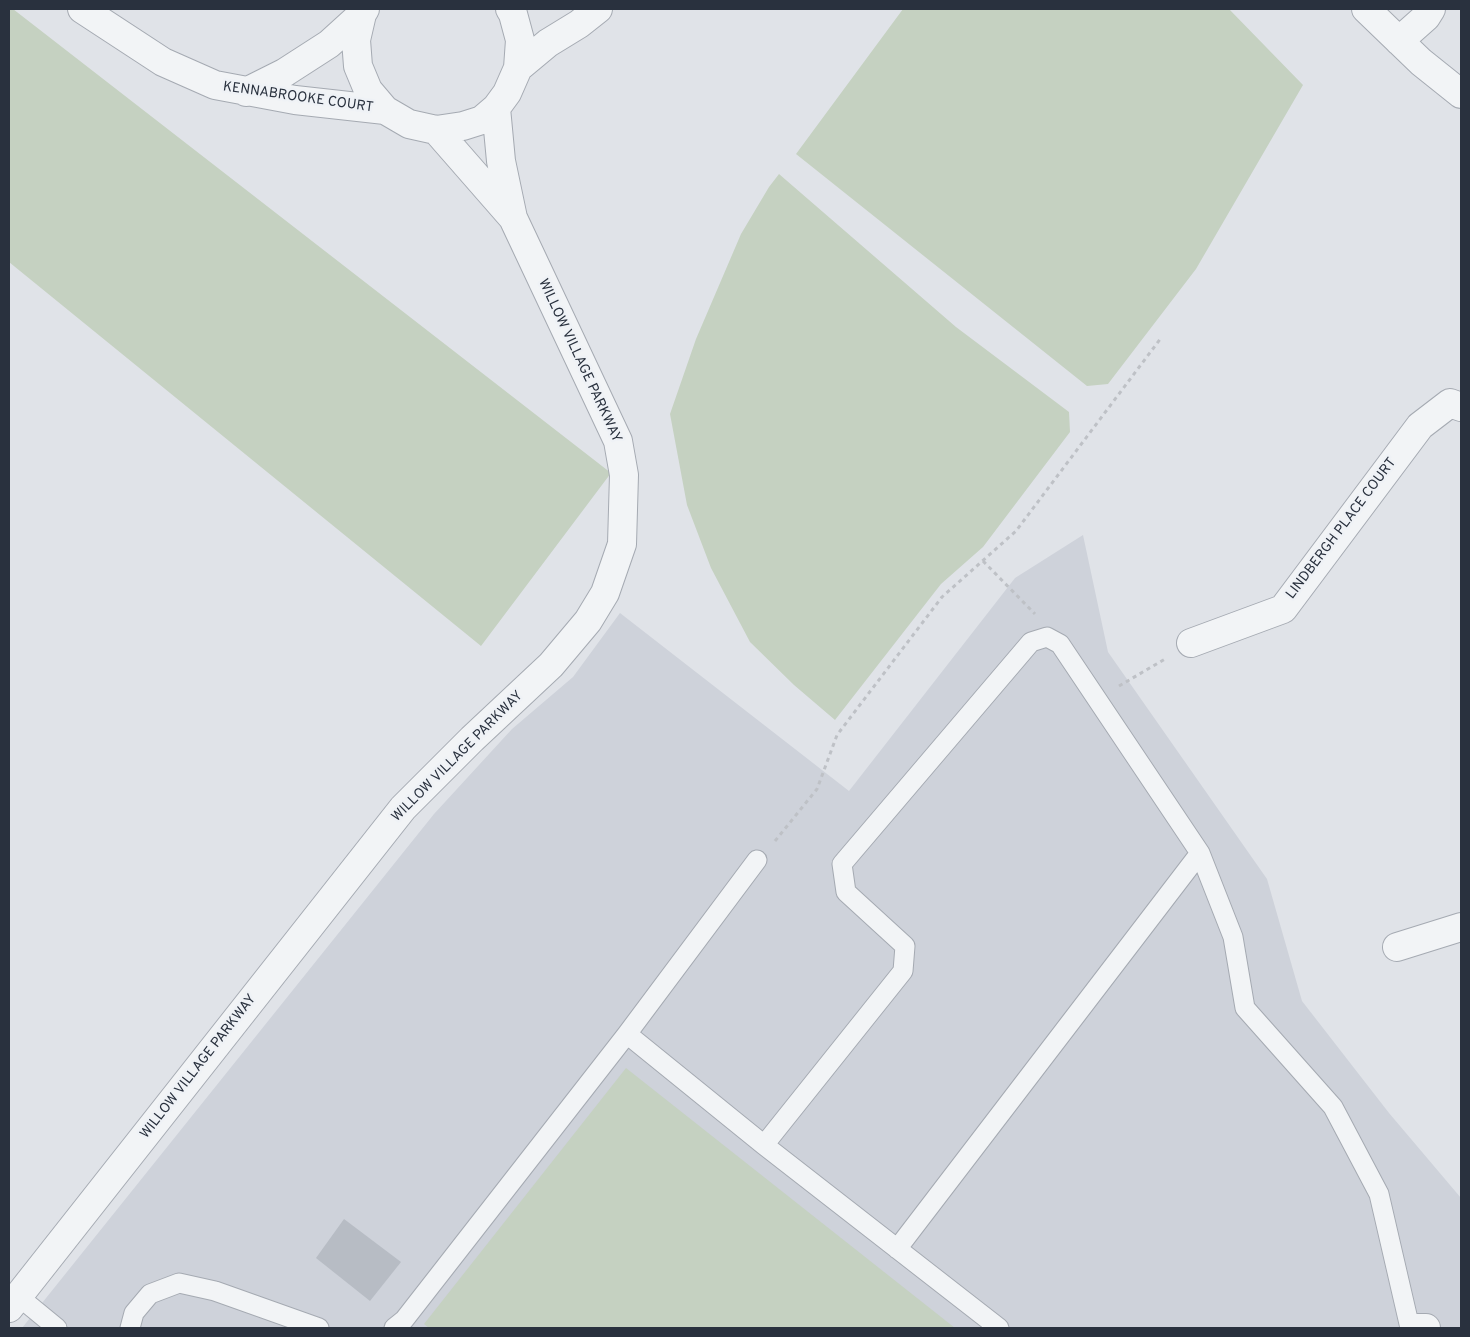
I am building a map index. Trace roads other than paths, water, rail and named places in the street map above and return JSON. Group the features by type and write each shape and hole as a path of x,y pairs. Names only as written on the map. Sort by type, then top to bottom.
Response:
{"street":[{"name":"KENNABROOKE COURT","path":"82,9 164,62 215,85 295,100 385,110"},
{"path":"364,11 356,40 358,66 368,90 385,110 409,124 436,130 463,126 482,120 496,108 507,93 518,68 520,40 510,9"},
{"path":"518,68 548,43 579,24 598,9"},
{"path":"1366,9 1421,62 1461,94"},
{"path":"1399,41 1426,17 1431,9"},
{"path":"246,92 284,73 329,44 364,11"},
{"name":"WILLOW VILLAGE PARKWAY","path":"13,1302 403,808 472,739 551,665 588,621 605,594 622,544 624,475 618,441 514,218 501,161 496,108"},
{"name":"WILLOW VILLAGE PARKWAY","path":"436,130 514,218"},
{"name":"LINDBERGH PLACE COURT","path":"1191,643 1283,609 1420,426 1455,405"},
{"path":"1397,947 1461,927"},
{"path":"1415,1328 1426,1328"}],"lane":[{"path":"764,1145 903,970 905,946 846,892 842,864 1031,642 1047,637 1060,644 1200,853 1233,937 1245,1008 1333,1107 1379,1194 1410,1328"},
{"path":"897,1248 1200,853"},
{"path":"394,1328 404,1320 627,1034 757,860"},
{"path":"627,1034 764,1145 999,1328"},
{"path":"130,1328 134,1313 150,1294 179,1283 215,1291 319,1328"},
{"path":"13,1302 57,1328"}]}
